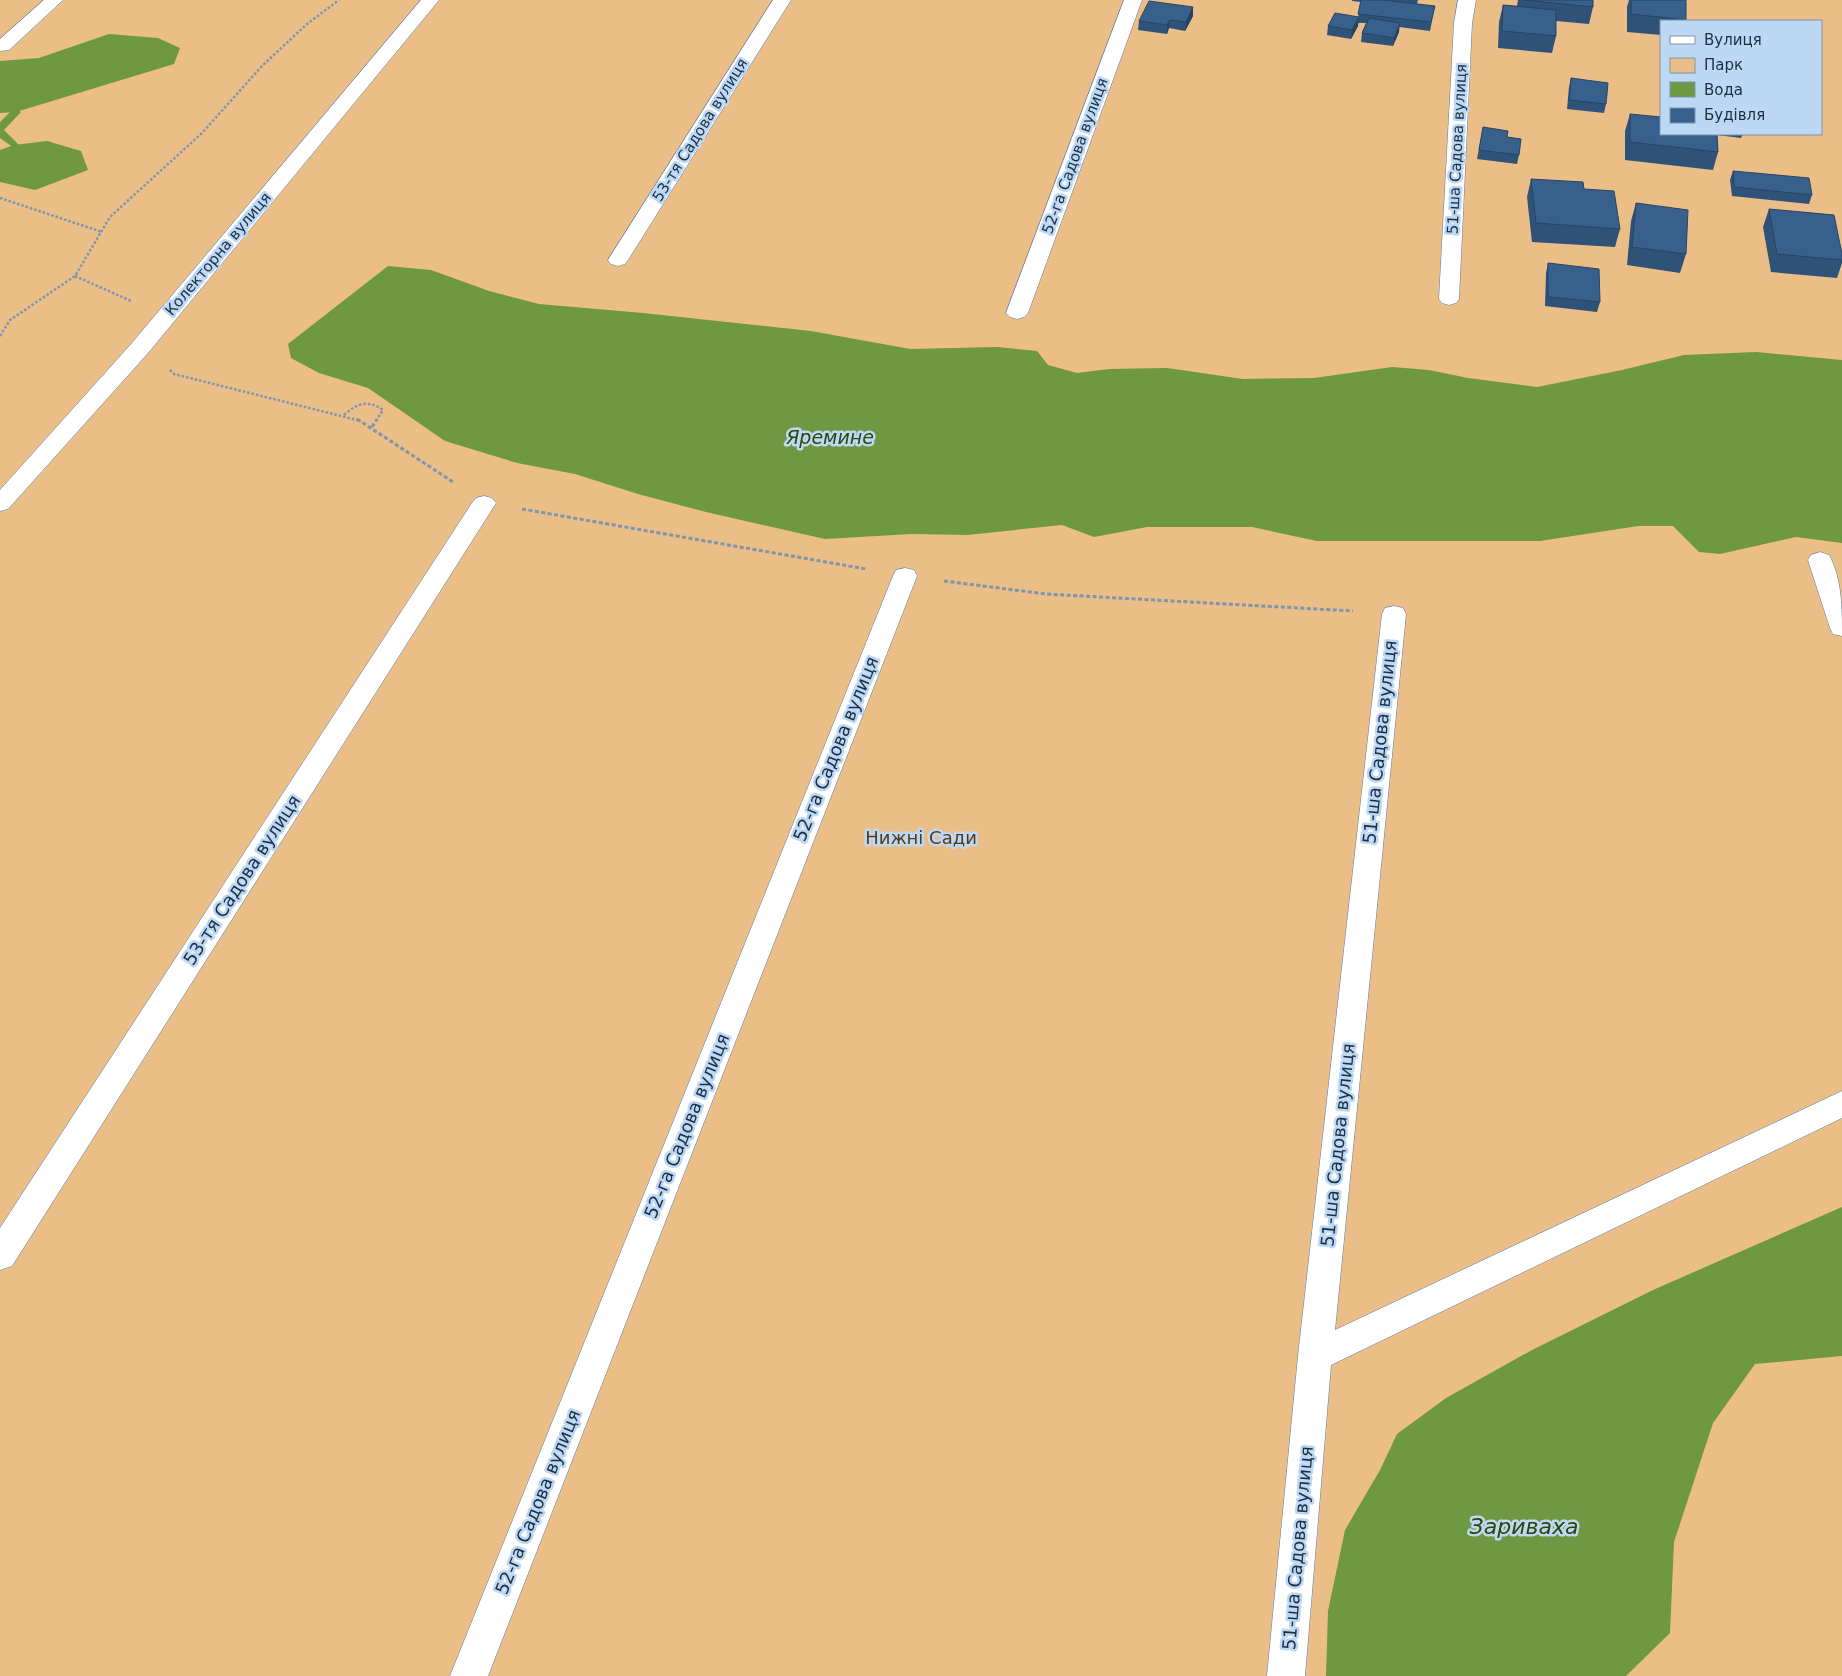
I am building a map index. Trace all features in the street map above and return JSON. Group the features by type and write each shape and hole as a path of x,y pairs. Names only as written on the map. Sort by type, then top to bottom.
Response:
{"street":[{"path":"3,46 54,0"},
{"name":"Колекторна вулиця","path":"0,504 140,348 430,0"},
{"name":"53-тя Садова вулиця","path":"618,260 782,0"},
{"name":"52-га Садова вулиця","path":"1017,313 1132,0"},
{"name":"51-ша Садова вулиця","path":"1448,299 1463,23 1467,0"},
{"name":"53-тя Садова вулиця","path":"0,1256 484,503"},
{"path":"1820,560 1842,628"},
{"name":"52-га Садова вулиця","path":"469,1676 905,576"},
{"name":"51-ша Садова вулиця","path":"1286,1676 1315,1356 1394,614"},
{"path":"1315,1356 1842,1104"}],"path":[{"path":"0,336 10,320 75,276 110,217 202,133 262,66 307,24 339,0"},
{"path":"0,198 102,232"},
{"path":"75,276 165,317"},
{"path":"140,348 174,374 360,420 484,503 905,576 1046,594 1394,614"},
{"path":"343,415 356,405 375,404 383,410 372,427"}],"green space":[{"name":"Нижні Сади","path":"0,0 1842,0 1842,1676 0,1676"}],"water":[{"path":"109,34 158,38 180,48 174,64 16,112 0,113 0,61 39,58"},
{"path":"47,141 81,151 88,170 35,190 0,182 0,150 14,145"},
{"name":"Яремине","path":"388,266 431,270 489,291 539,304 811,331 910,349 997,347 1037,351 1048,365 1077,373 1109,369 1167,368 1243,379 1314,378 1392,367 1429,370 1468,378 1537,387 1684,355 1756,352 1842,360 1842,543 1796,537 1720,554 1699,552 1673,526 1638,526 1540,541 1317,541 1252,527 1147,527 1094,537 1062,525 967,535 911,534 825,539 706,512 638,494 575,474 517,463 445,441 368,388 319,373 291,358 288,344"},
{"name":"Зариваха","path":"1842,1207 1842,1356 1755,1364 1713,1423 1674,1542 1670,1633 1626,1676 1326,1676 1328,1611 1345,1530 1380,1470 1397,1434 1446,1398 1532,1350 1653,1290"}],"building":[{"path":"1361,0 1383,0 1435,6 1431,22 1358,14"},
{"path":"1525,0 1593,0 1593,7"},
{"path":"1631,0 1686,0 1686,20 1631,14"},
{"path":"1149,1 1193,7 1186,22 1170,20 1167,25 1139,21"},
{"path":"1503,5 1556,10 1556,36 1502,31"},
{"path":"1335,13 1359,17 1352,30 1328,26"},
{"path":"1369,18 1400,23 1394,38 1362,33"},
{"path":"1571,78 1608,83 1606,104 1569,100"},
{"path":"1630,114 1660,117 1660,135 1717,135 1718,152 1630,142"},
{"path":"1483,127 1508,131 1507,137 1521,139 1519,155 1479,150"},
{"path":"1733,171 1809,178 1812,195 1734,187"},
{"path":"1531,179 1583,182 1584,189 1614,191 1620,229 1536,223"},
{"path":"1636,203 1688,210 1686,254 1632,247"},
{"path":"1769,209 1834,215 1842,260 1777,254"},
{"path":"1548,263 1599,269 1600,302 1548,297"}],"waterway":[{"path":"0,128 16,112"},
{"path":"0,132 14,145"}]}
